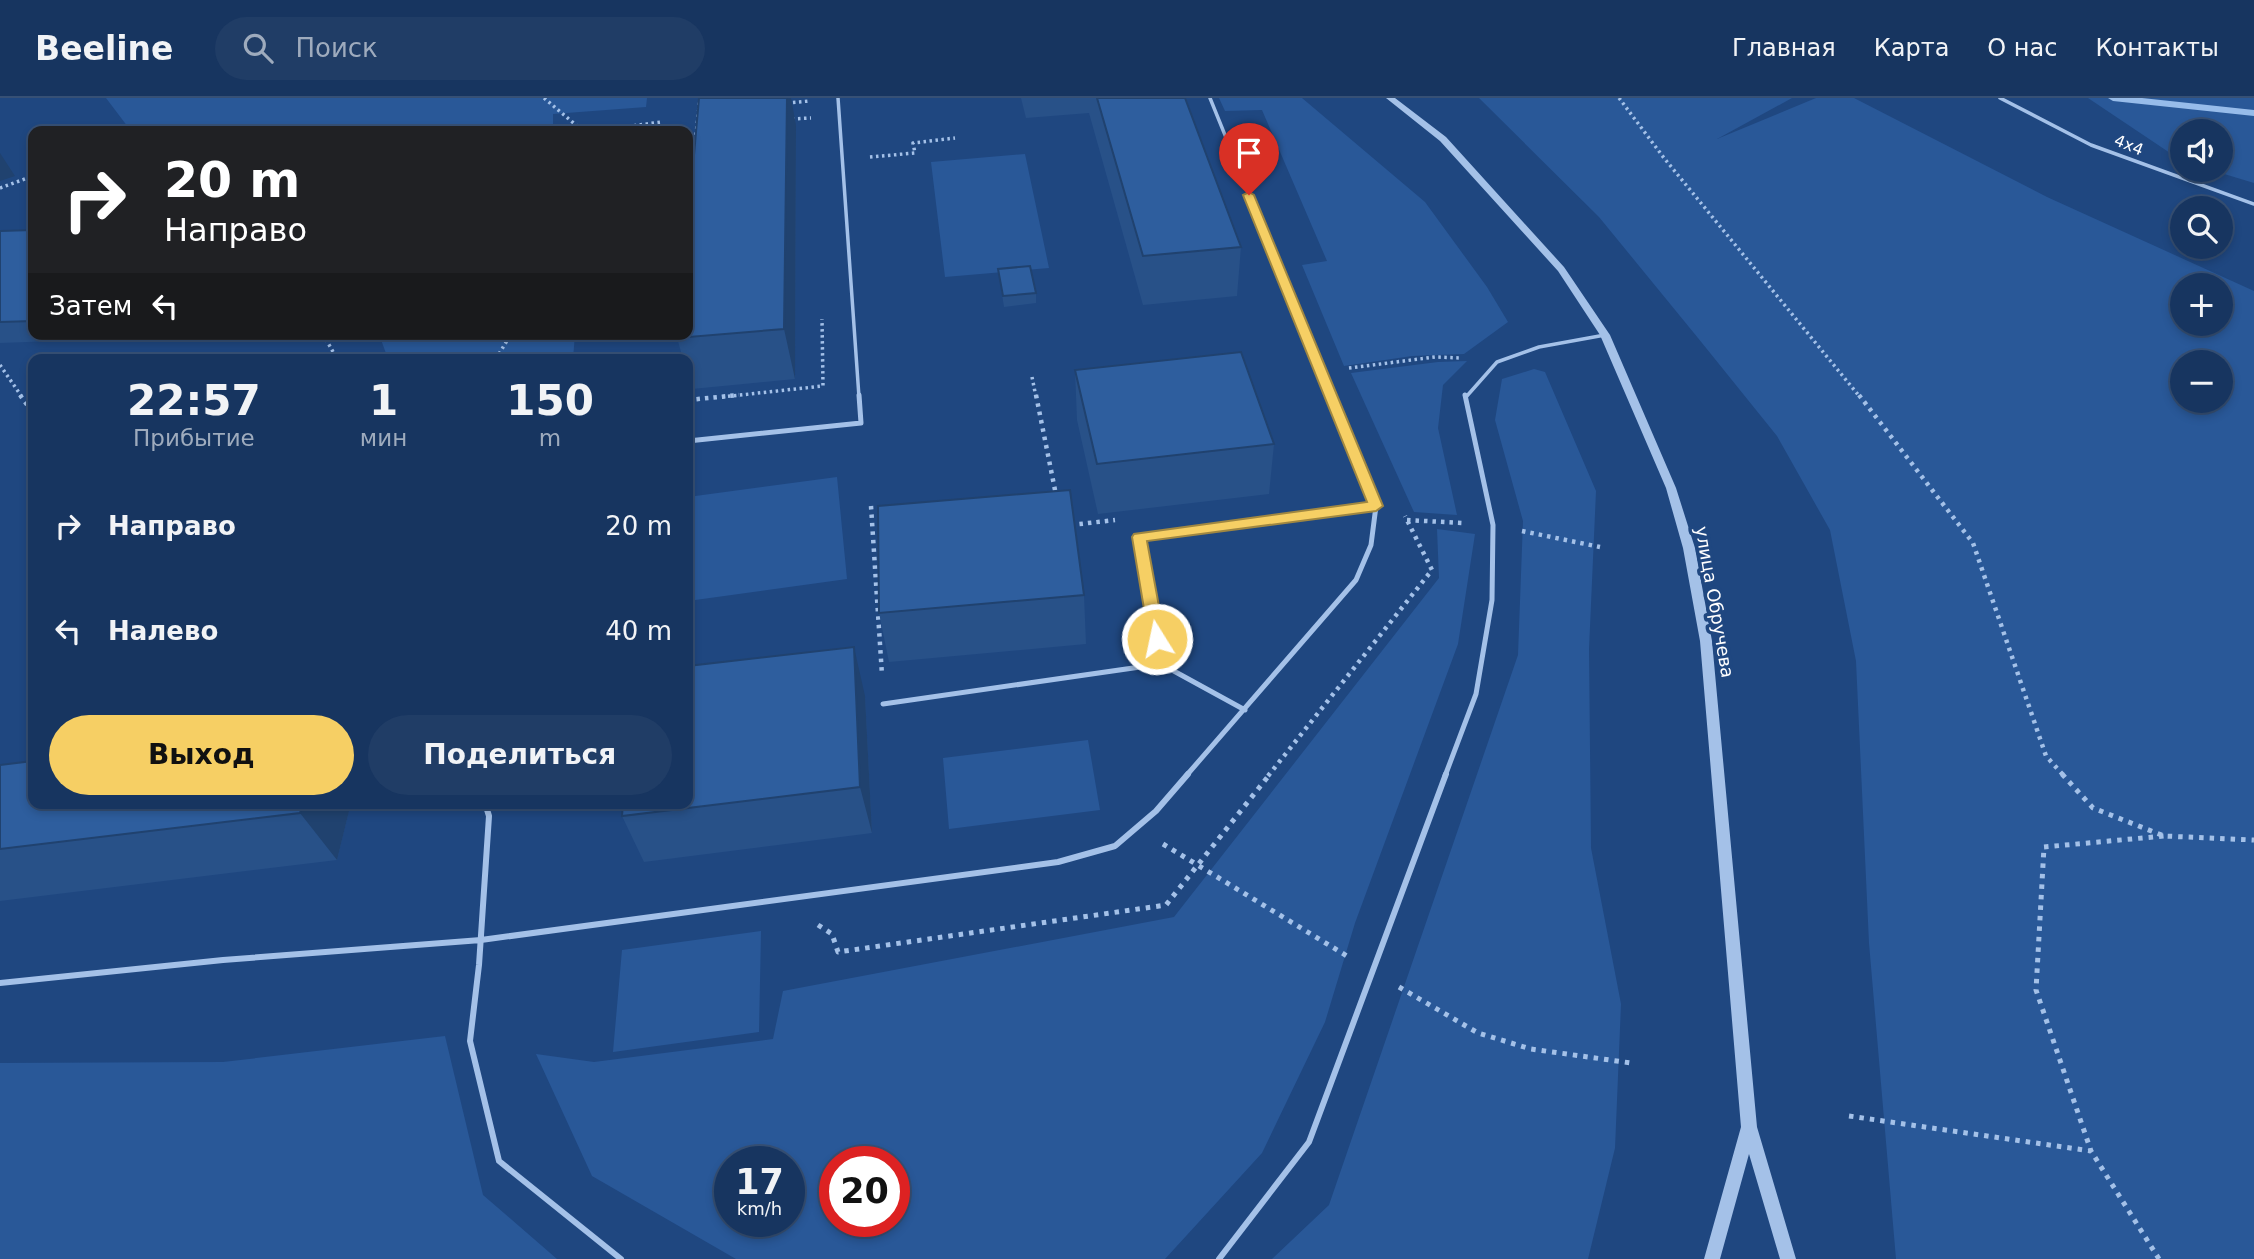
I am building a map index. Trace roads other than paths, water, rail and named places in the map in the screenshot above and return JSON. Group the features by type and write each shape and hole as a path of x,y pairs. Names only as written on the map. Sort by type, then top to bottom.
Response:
{"street":[{"name":"улица Обручева","path":"1390,98 1452,149 1560,269 1605,335 1671,488 1689,548 1706,641 1749,1127 1788,1259"},
{"name":"улица Обручева","path":"1712,1259 1749,1127"}],"lane":[{"path":"693,440 861,422 838,98"},
{"path":"0,983 223,960 481,940 1058,862 1115,846 1156,811 1356,580 1368,559 1375,534 1376,506 1210,98"},
{"name":"4x4","path":"2000,98 2037,121 2196,185 2254,204"},
{"path":"1219,1259 1309,1142 1476,694 1492,600 1493,525 1465,394 1497,362 1539,346 1605,335"},
{"path":"1161,664 1139,537 1376,506"},
{"path":"883,704 1161,664 1245,710"},
{"path":"487,809 489,816 481,940 470,1041 499,1161 621,1259"}],"waterway":[{"path":"2113,98 2254,113"}]}
